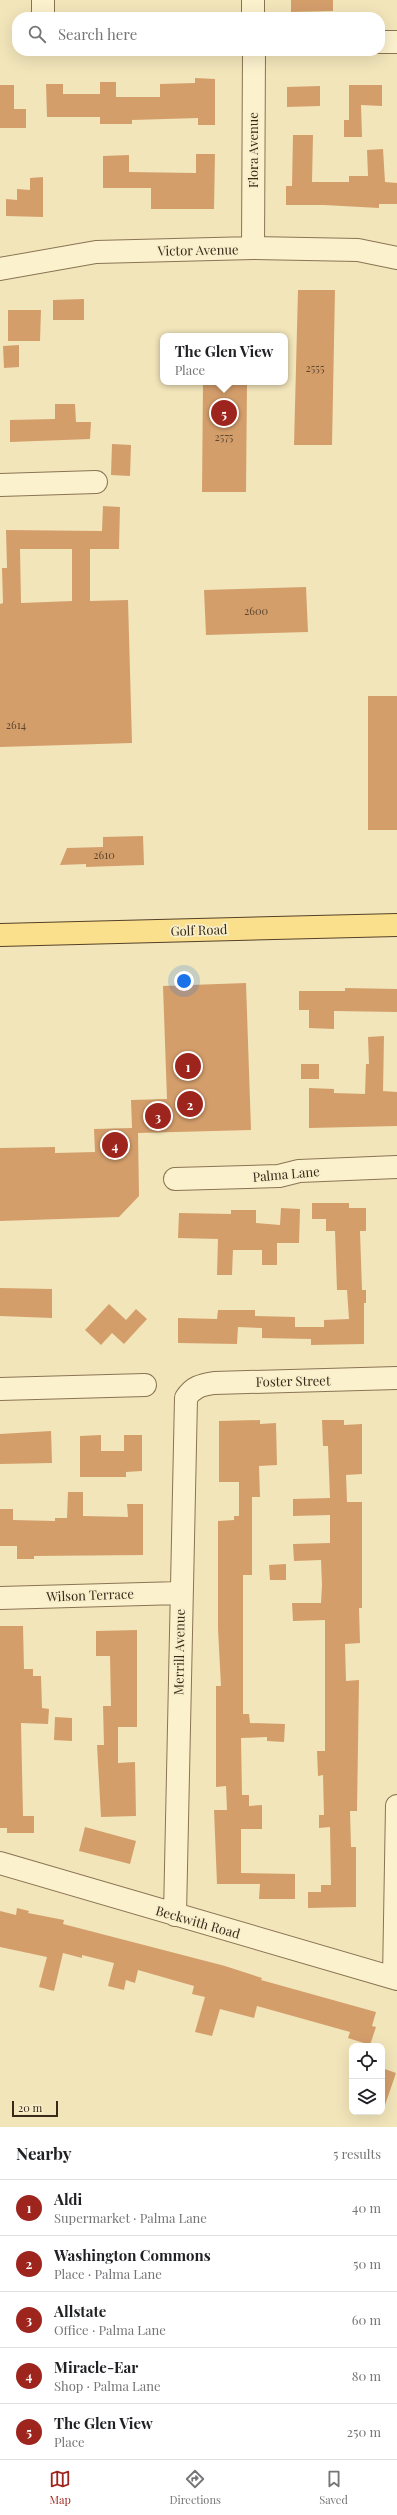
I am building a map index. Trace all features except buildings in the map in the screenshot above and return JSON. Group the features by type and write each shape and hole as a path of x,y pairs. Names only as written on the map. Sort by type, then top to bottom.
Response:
{"main road":[{"name":"Golf Road","path":"0,935 397,925"}],"street":[{"path":"43,0 43,12"},
{"path":"253,0 254,12"},
{"path":"385,42 397,42"},
{"name":"Flora Avenue","path":"253,248 254,56"},
{"name":"Victor Avenue","path":"0,269 96,252 253,248 358,250 397,258"},
{"path":"0,485 96,482"},
{"name":"Palma Lane","path":"175,1179 279,1176 299,1171 397,1168"},
{"name":"Foster Street","path":"191,1390 199,1385 214,1383 397,1378"},
{"path":"0,1389 145,1385"},
{"name":"Merrill Avenue","path":"175,1915 184,1410 186,1398 191,1390"},
{"name":"Wilson Terrace","path":"0,1598 180,1593"},
{"path":"396,1979 397,1806"},
{"name":"Beckwith Road","path":"0,1863 396,1979"}],"place":[{"name":"The Glen View","path":"224,413"},
{"name":"Aldi","path":"188,1066"},
{"name":"Washington Commons","path":"190,1104"},
{"name":"Allstate","path":"158,1116"},
{"name":"Miracle-Ear","path":"115,1145"}]}
